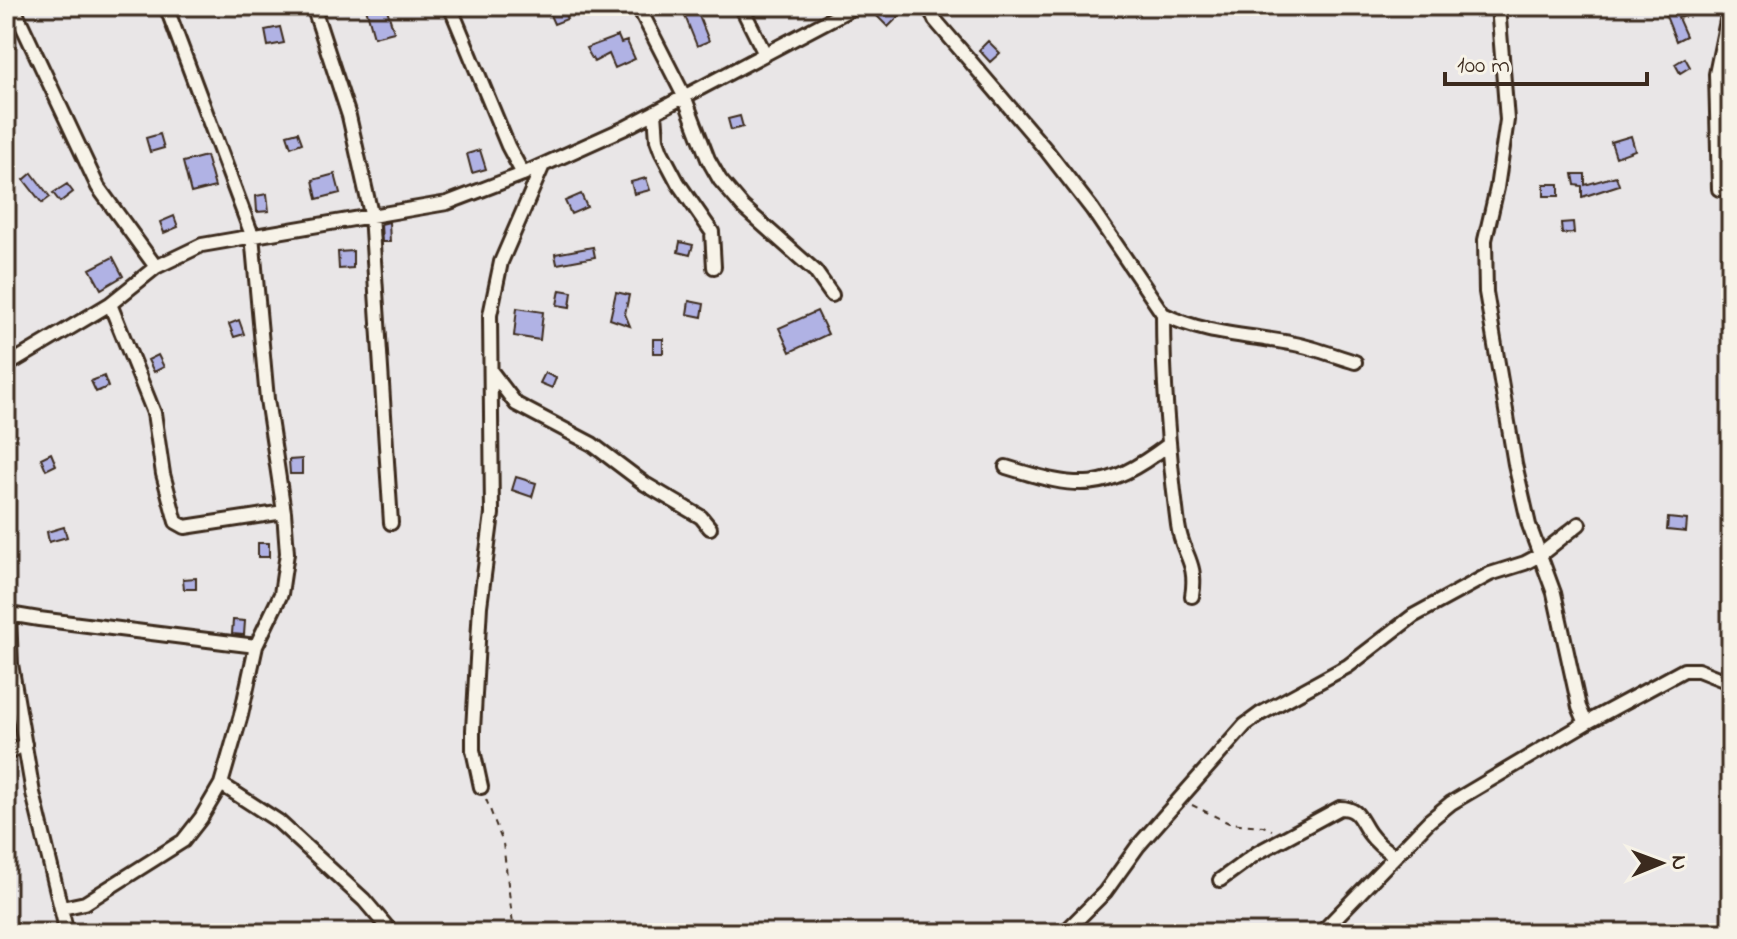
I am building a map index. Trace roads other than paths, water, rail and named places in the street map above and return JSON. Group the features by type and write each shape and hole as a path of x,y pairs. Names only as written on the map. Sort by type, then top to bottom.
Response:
{"street":[{"path":"13,6 98,187 156,267"},
{"path":"62,908 85,903 183,841 221,784 241,715 256,646 281,594 287,553 267,399 252,235 166,6"},
{"path":"313,6 349,116 371,214 391,523"},
{"path":"450,6 508,146 523,174"},
{"path":"638,6 684,96 708,159 720,180 743,207 815,271 832,295"},
{"path":"741,6 765,54"},
{"path":"929,6 935,20 1047,151 1092,209 1163,314 1180,323 1297,344 1355,362"},
{"path":"1498,6 1507,120 1497,188 1485,240 1486,292 1515,464 1529,525 1554,593 1579,707 1586,723"},
{"path":"1719,189 1716,74 1730,6"},
{"path":"6,366 110,304 156,267 202,245 447,203 523,174 655,112 849,8"},
{"path":"655,112 661,151 685,195 712,232 714,267"},
{"path":"481,787 473,750 473,704 480,606 492,514 490,315 501,262 543,165"},
{"path":"110,304 154,413 163,474 176,522 185,527 284,512"},
{"path":"1163,314 1163,384 1168,445 1179,531 1195,575 1192,596"},
{"path":"491,371 516,404 592,444 645,484 701,517 710,528"},
{"path":"1006,467 1044,479 1082,485 1103,482 1147,461 1168,445"},
{"path":"1073,930 1175,803 1245,725 1348,666 1413,616 1490,574 1540,555 1579,524"},
{"path":"67,933 33,793 11,664 8,610 256,646"},
{"path":"1321,933 1451,803 1586,723 1684,670 1698,670 1731,683"},
{"path":"6,754 25,744"},
{"path":"221,784 278,821 364,900 392,933"},
{"path":"1220,880 1257,853 1340,808 1351,808 1358,813 1369,833 1382,848 1395,856"}]}
